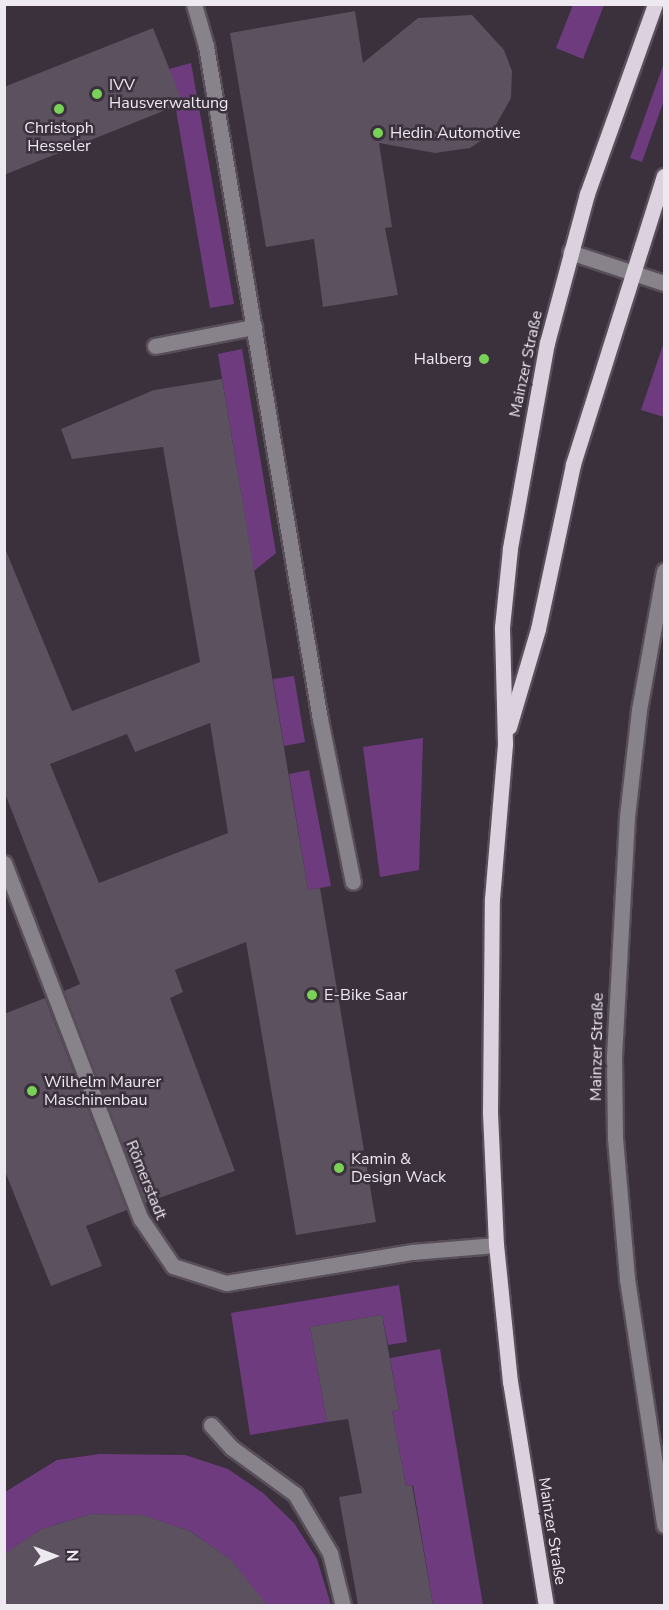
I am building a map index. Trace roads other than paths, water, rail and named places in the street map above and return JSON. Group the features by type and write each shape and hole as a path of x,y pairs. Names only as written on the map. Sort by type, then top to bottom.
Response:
{"main road":[{"name":"Mainzer Straße","path":"546,1605 510,1382 496,1245 490,1112 492,899 505,744 502,627 510,548 538,381 570,252 655,4"},
{"name":"Mainzer Straße","path":"505,744 538,629 573,464 664,176"}],"street":[{"path":"194,4 206,46 320,719 353,882"},
{"path":"570,252 664,283"},
{"path":"155,346 254,327"},
{"name":"Mainzer Straße","path":"664,571 639,710 627,817 614,1056 615,1138 627,1279 664,1525"},
{"name":"Römerstadt","path":"4,863 141,1219 173,1266 226,1283 412,1252 496,1245"},
{"path":"211,1425 232,1448 295,1494 330,1553 342,1605"}],"place":[{"name":"IVV Hausverwaltung","path":"97,94"},
{"name":"Christoph Hesseler","path":"59,109"},
{"name":"Hedin Automotive","path":"378,133"},
{"name":"Halberg","path":"484,359"},
{"name":"E-Bike Saar","path":"312,995"},
{"name":"Wilhelm Maurer Maschinenbau","path":"32,1091"},
{"name":"Kamin & Design Wack","path":"339,1168"}]}
